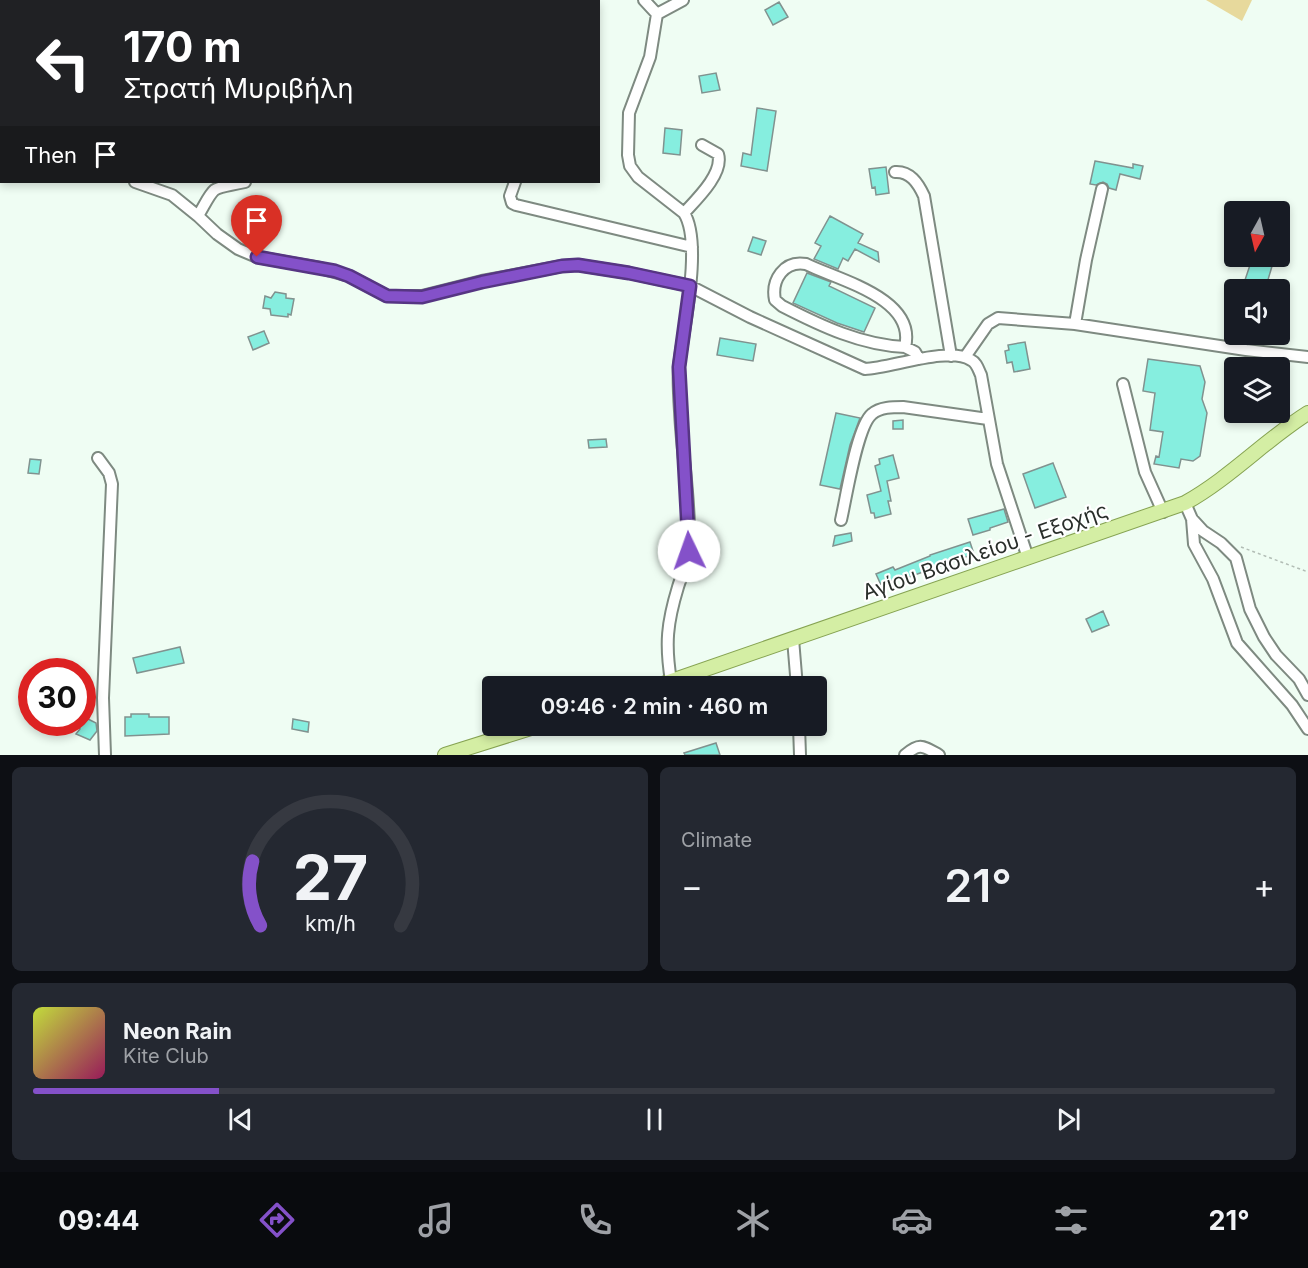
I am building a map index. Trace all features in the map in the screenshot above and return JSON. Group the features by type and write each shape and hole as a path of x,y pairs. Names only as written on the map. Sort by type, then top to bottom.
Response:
{"main road":[{"name":"Αγίου Βασιλείου - Εξοχής","path":"686,676 1185,503 1227,477 1308,413"},
{"path":"445,755 464,752 509,736"}],"street":[{"path":"644,0 657,14"},
{"path":"657,14 683,0"},
{"path":"657,14 650,57 628,113 628,155 630,166 639,177 684,213 690,225 692,247 690,286 679,367 689,551 666,635 670,676"},
{"path":"684,213 698,198 719,166 718,154 702,145"},
{"path":"895,172 905,173 912,177 924,196 951,356"},
{"path":"138,183 172,195 238,249 257,257 320,268 349,276 387,296 422,297 482,282 562,266 578,265 690,286 865,369 880,369 919,359 965,357 972,360 981,375 998,464 1028,558"},
{"path":"198,216 215,188 240,183"},
{"path":"515,183 510,200 516,205 692,247"},
{"path":"1075,324 1102,189"},
{"path":"905,347 908,337 900,317 880,297 797,262 783,270 775,281 775,300 782,306 855,339 887,346 905,347 915,352 919,359"},
{"path":"965,357 988,324 998,318 1075,324 1308,357"},
{"path":"1123,384 1145,472 1163,512"},
{"path":"841,520 858,441 872,414 889,408 903,407 988,419"},
{"path":"98,458 109,472 112,484 104,698 105,755"},
{"path":"1185,503 1192,519 1203,531 1221,543 1236,558 1250,609 1264,637 1276,655 1299,679 1308,695"},
{"path":"1192,519 1194,544 1213,579 1238,643 1292,705 1308,729"},
{"path":"793,639 796,676"},
{"path":"799,736 800,755"},
{"path":"905,755 919,746 939,755"}],"path":[{"path":"1221,543 1238,546 1308,572"}],"shaded area":[{"path":"1206,0 1252,0 1242,21"}],"building":[{"path":"779,2 788,17 773,25 765,10"},
{"path":"716,73 720,90 702,93 699,76"},
{"path":"757,108 776,111 767,171 741,166 743,153 751,155"},
{"path":"665,128 682,130 680,155 663,153"},
{"path":"1095,161 1133,168 1133,164 1143,166 1140,179 1120,174 1116,190 1109,188 1103,182 1096,185 1090,184"},
{"path":"886,167 889,193 876,195 875,187 872,188 869,169"},
{"path":"830,216 863,234 858,243 878,252 879,262 855,249 848,261 843,258 838,269 814,259 821,246 815,243"},
{"path":"753,237 766,241 761,255 748,251"},
{"path":"1249,267 1272,267 1268,279 1245,279"},
{"path":"807,273 831,282 829,286 875,308 864,332 837,323 793,303"},
{"path":"275,292 286,294 286,298 294,299 291,315 288,314 288,317 271,315 270,309 263,308 265,296 271,298"},
{"path":"264,331 269,343 253,350 248,337"},
{"path":"720,338 756,344 753,361 717,355"},
{"path":"1025,342 1030,369 1014,372 1012,362 1007,363 1005,351 1009,350 1008,345"},
{"path":"1148,359 1200,366 1205,382 1202,399 1207,413 1200,456 1193,461 1181,459 1179,468 1154,464 1156,456 1159,457 1163,432 1150,430 1155,393 1143,391"},
{"path":"836,413 860,418 850,445 840,489 820,485"},
{"path":"903,420 903,429 893,429 893,421"},
{"path":"606,439 607,447 589,448 588,440"},
{"path":"893,455 899,478 887,481 891,514 875,518 874,513 871,513 867,495 881,491 875,466 880,464 879,459"},
{"path":"30,459 41,460 39,474 28,473"},
{"path":"1053,463 1066,497 1035,508 1023,474"},
{"path":"1004,509 1008,522 973,535 968,519"},
{"path":"851,533 852,541 833,546 835,536"},
{"path":"970,542 974,554 906,578 905,575 881,585 876,574 893,567 895,570 930,555"},
{"path":"1103,611 1109,625 1092,632 1086,619"},
{"path":"180,647 184,663 137,673 133,658"},
{"path":"131,714 169,717 169,734 125,736 125,717 131,717"},
{"path":"293,719 309,722 308,732 292,729"},
{"path":"81,736 93,736 90,740"},
{"path":"716,743 720,755 685,755 684,753"}],"route":[{"path":"257,257 335,271 387,296 422,297 482,282 562,266 578,265 690,286 679,367 689,551"}]}
